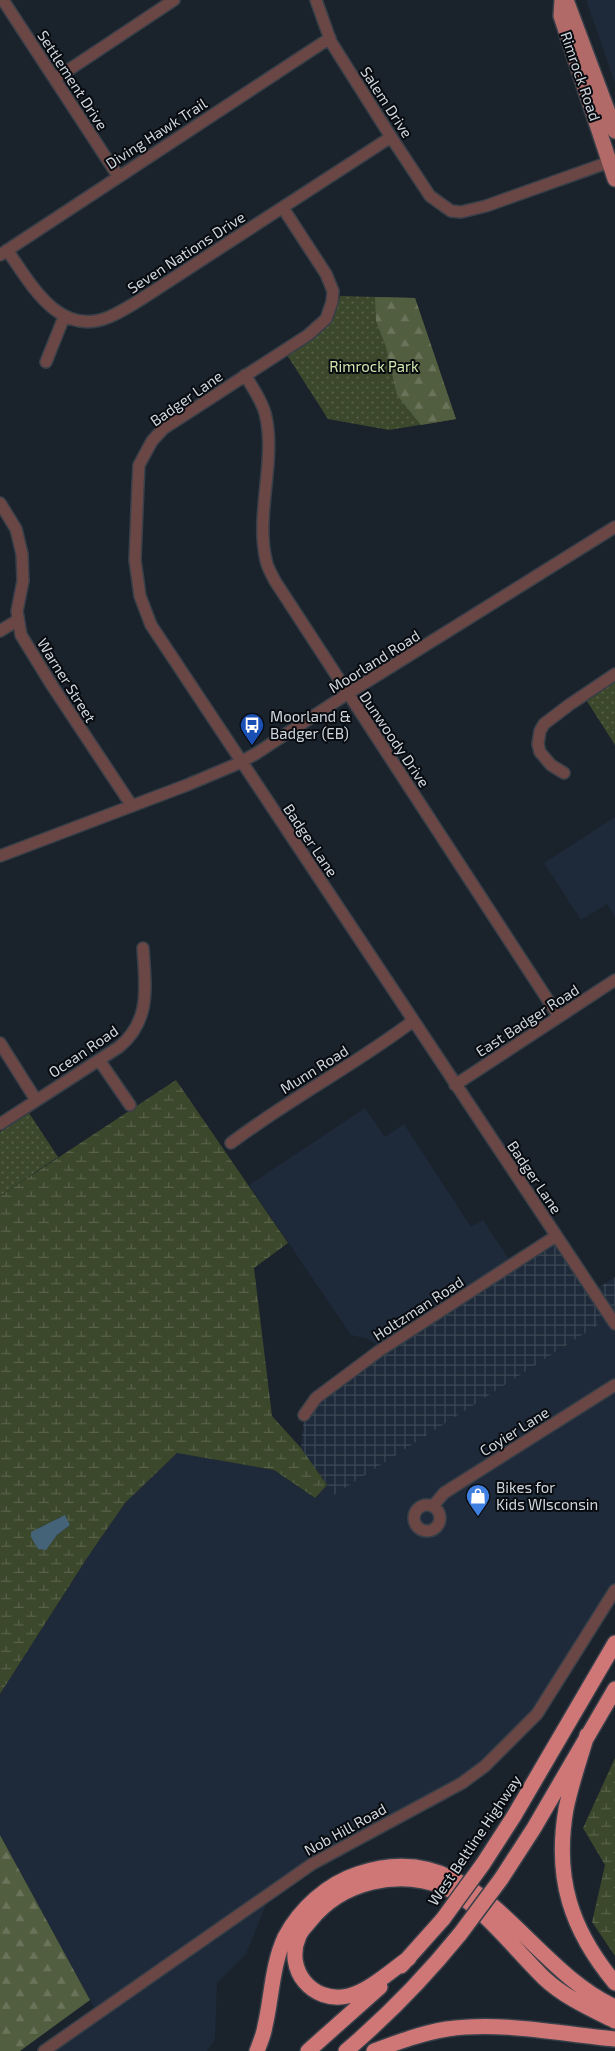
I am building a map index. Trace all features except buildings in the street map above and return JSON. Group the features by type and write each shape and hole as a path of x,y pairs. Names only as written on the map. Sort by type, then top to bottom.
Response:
{"highway":[{"name":"West Beltline Highway","path":"308,2051 370,1996 409,1958 443,1919 514,1816 615,1644"},
{"path":"346,2051 409,1992 460,1934 501,1878 534,1828 615,1688"},
{"path":"587,1735 566,1807 562,1840 564,1873 569,1903 578,1928 595,1958 615,1983"},
{"path":"258,2051 265,2027 276,1964 286,1937 301,1914 321,1894 345,1878 375,1868 401,1866 429,1869 455,1878 495,1907 560,1970 581,1987 615,2007"},
{"path":"409,1958 364,1989 348,1996 332,1997 316,1992 306,1986 298,1973 294,1954 299,1935 317,1913 334,1898 359,1886 388,1878 413,1880 445,1888 466,1902 490,1922 545,1979 571,1998 615,2021"},
{"path":"374,2051 425,2034 469,2027 496,2027 615,2039"}],"main road":[{"name":"Rimrock Road","path":"562,0 560,16 612,161 615,179"},
{"name":"Rimrock Road","path":"566,0 615,131"}],"street":[{"name":"Settlement Drive","path":"3,0 118,176"},
{"path":"55,79 174,0"},
{"name":"Salem Drive","path":"316,0 330,38 391,137 430,196 449,210 461,212 486,206 612,161"},
{"name":"Diving Hawk Trail","path":"3,252 330,38"},
{"name":"Seven Nations Drive","path":"3,252 35,290 55,311 64,317 78,322 91,322 108,317 143,298 391,137"},
{"name":"Badger Lane","path":"283,208 326,274 332,291 332,302 326,318 308,335 163,429 146,451 139,464 135,560 140,596 151,625 240,762 615,1324"},
{"path":"46,362 64,317"},
{"name":"Dunwoody Drive","path":"245,375 256,392 265,413 268,439 264,541 266,561 275,581 559,1017"},
{"name":"Warner Street","path":"0,503 16,529 22,554 23,581 17,611 22,635 32,654 132,806"},
{"name":"Moorland Road","path":"2,851 132,806 217,773 240,762 615,527"},
{"path":"0,631 18,620"},
{"path":"564,773 552,765 540,752 538,744 540,731 544,724 563,709 615,674"},
{"name":"Ocean Road","path":"0,1124 128,1040 139,1023 144,1005 143,948"},
{"name":"East Badger Road","path":"455,1085 615,980"},
{"name":"Munn Road","path":"232,1143 256,1124 361,1057 413,1021"},
{"path":"0,1043 36,1100"},
{"path":"100,1060 130,1105"},
{"name":"Holtzman Road","path":"304,1415 316,1398 356,1368 556,1236"},
{"name":"Coyier Lane","path":"433,1506 444,1493 615,1385"},
{"name":"Nob Hill Road","path":"44,2051 312,1864 462,1783 485,1766 537,1714 615,1590"}],"shaded area":[{"path":"586,0 615,0 615,83"},
{"path":"615,817 615,917 607,904 581,920 544,863"},
{"path":"365,1108 385,1137 404,1124 471,1227 483,1220 512,1264 383,1349 368,1339 351,1335 249,1185"},
{"path":"556,1236 598,1288 615,1277 615,1324 610,1317 334,1495 301,1448 304,1415 316,1398"},
{"path":"610,1317 615,1324 615,1590 553,1688 485,1766 272,1890 246,1954 217,1983 215,2039 207,2051 44,2051 97,2013 0,1835 0,1694 87,1558 125,1503 177,1453 274,1470 314,1498 327,1485 334,1495"},
{"path":"65,1515 70,1525 57,1535 46,1550 38,1549 31,1537 31,1532"}],"green space":[{"name":"Rimrock Park","path":"340,296 415,298 456,419 389,430 328,419 287,355 321,332 333,317"},
{"path":"375,297 415,298 456,419 421,425 397,395 386,347 376,321"},
{"path":"378,356 387,374 372,382 362,365"},
{"path":"615,674 615,745 583,695"},
{"path":"176,1080 288,1243 254,1268 272,1416 301,1448 327,1485 315,1498 274,1470 177,1453 125,1503 87,1558 0,1694 0,1196","holes":["60,1517 70,1525 57,1535 47,1547 38,1549 36,1543 40,1527"]},
{"path":"29,1113 58,1157 0,1196 0,1132"},
{"path":"615,1758 615,1956 592,1922 605,1865 583,1828"},
{"path":"0,1835 90,2000 20,2051 0,2051"}],"place":[{"name":"Moorland & Badger (EB)","path":"252,746"},
{"name":"Bikes for Kids WIsconsin","path":"478,1517"}]}
